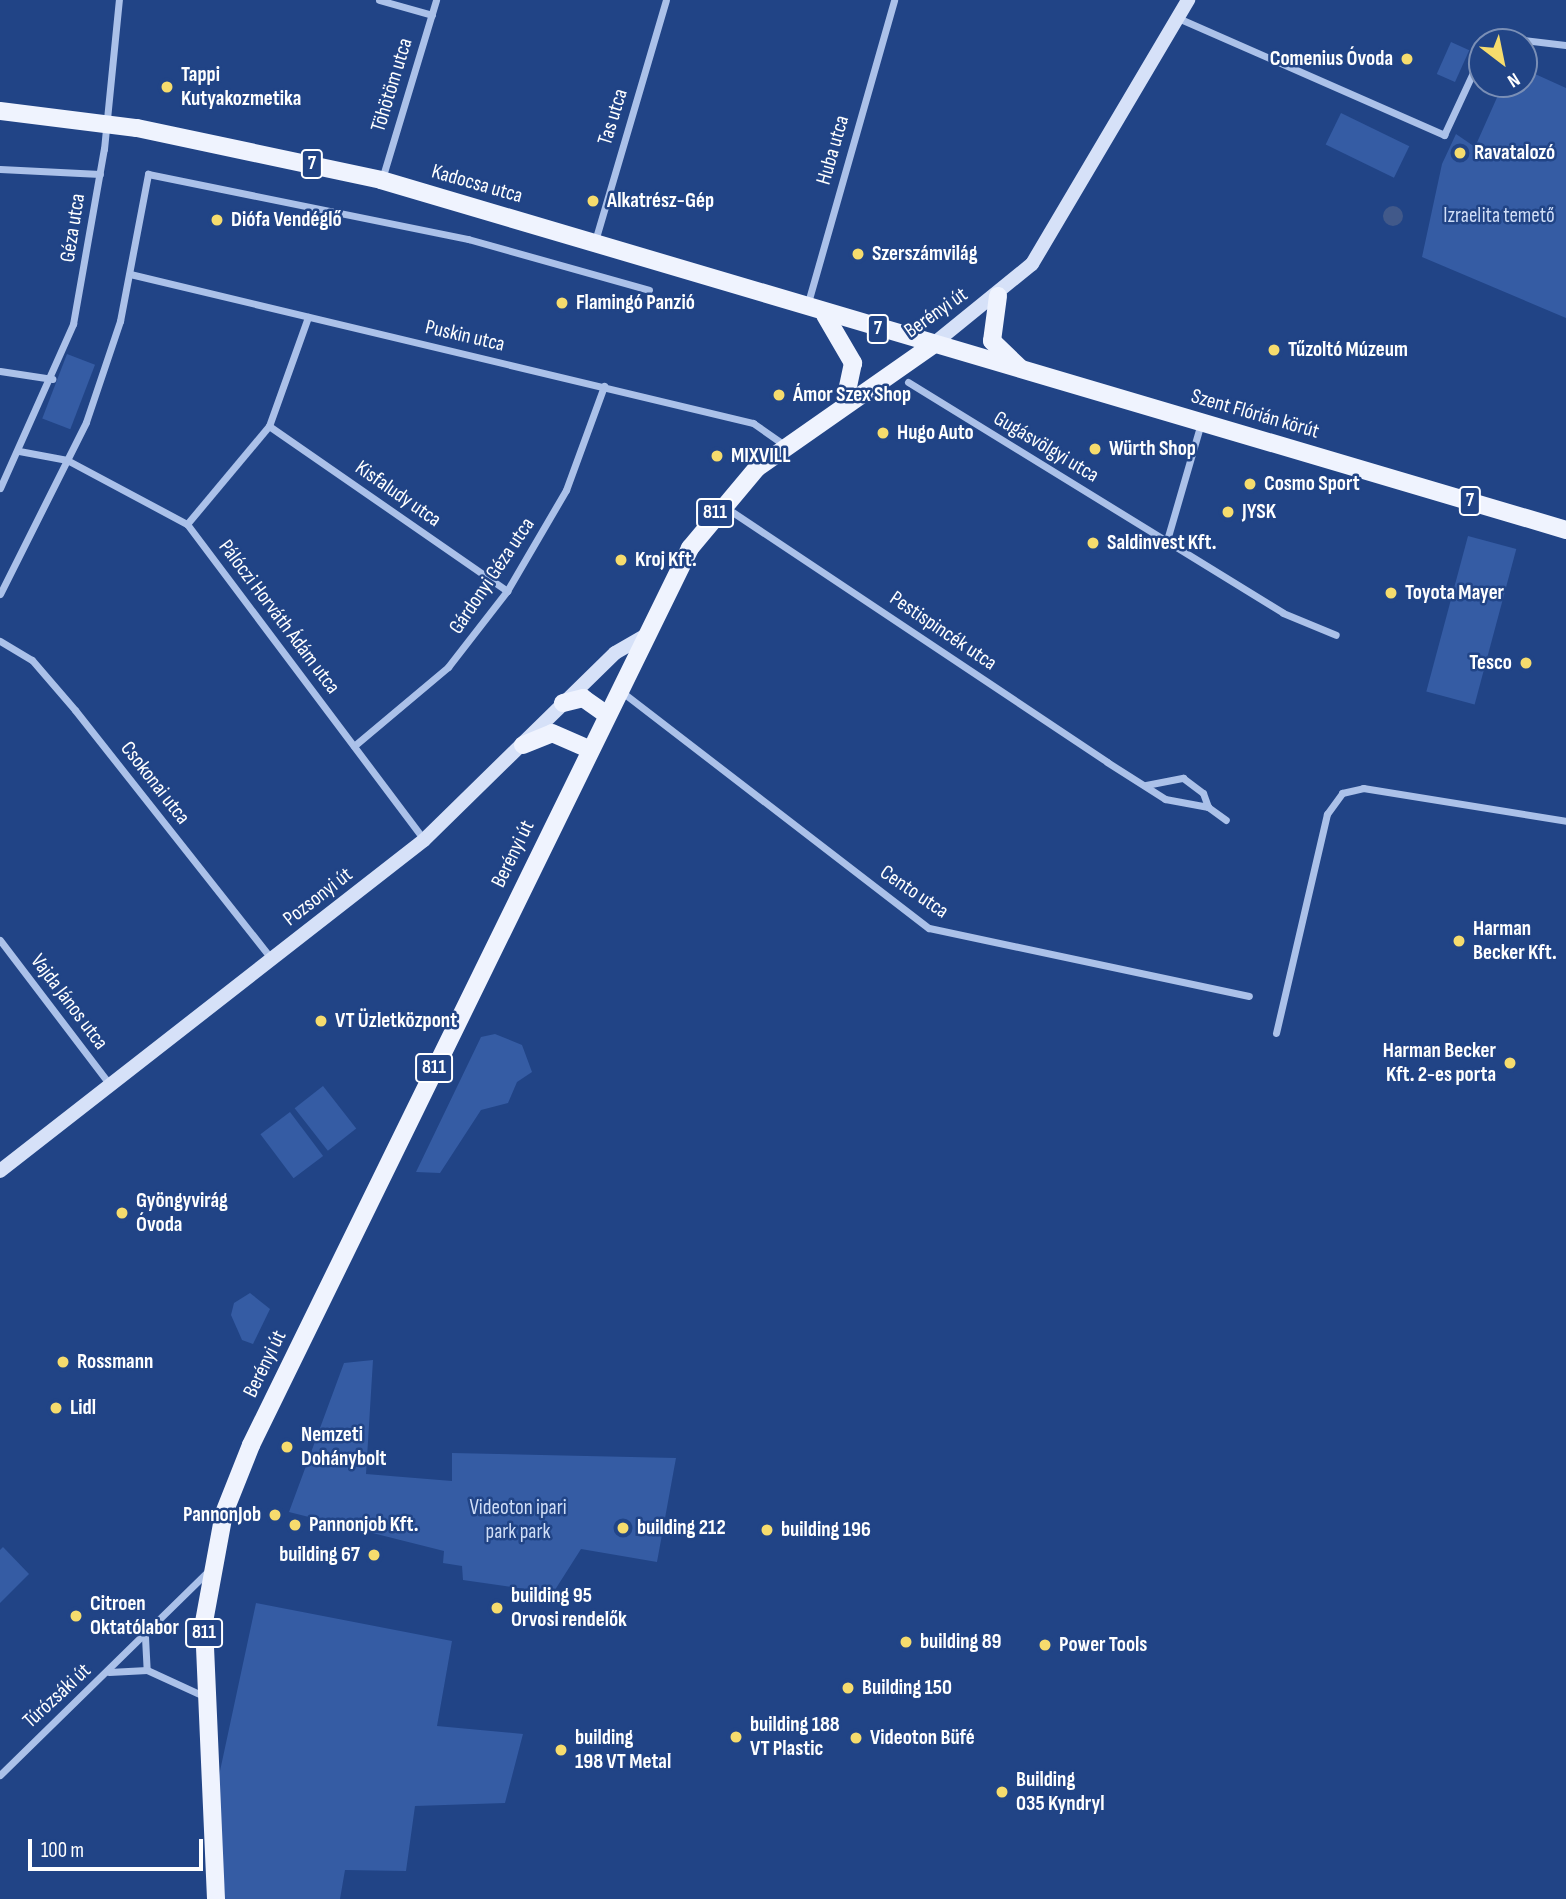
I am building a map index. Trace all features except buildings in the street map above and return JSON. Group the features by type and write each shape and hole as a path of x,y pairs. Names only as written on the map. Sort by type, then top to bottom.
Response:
{"main road":[{"name":"Kadocsa utca","path":"0,111 107,123 381,180 931,346"},
{"path":"998,296 992,341 1035,377"},
{"path":"825,315 853,363 845,400"},
{"name":"Szent Flórián körút","path":"931,346 1201,421 1566,530"},
{"name":"Berényi út","path":"216,1899 206,1697 211,1569 223,1513 251,1445 643,636 721,505 785,445 845,400 931,346"},
{"path":"563,703 583,698 606,714"},
{"path":"523,745 552,733 589,749"}],"street":[{"name":"Géza utca","path":"0,488 52,379 81,288 107,123 119,0"},
{"path":"379,0 432,15"},
{"name":"Töhötöm utca","path":"381,180 436,0"},
{"name":"Tas utca","path":"593,245 666,0"},
{"name":"Huba utca","path":"806,310 894,0"},
{"name":"Berényi út","path":"931,346 998,296 1045,245 1188,0"},
{"path":"1178,18 1444,135 1468,83"},
{"path":"1538,42 1566,45"},
{"path":"0,169 100,174"},
{"path":"0,594 67,460 101,379 130,274 148,174 468,239 649,290"},
{"name":"Puskin utca","path":"130,274 754,423 785,445"},
{"path":"187,524 269,426 308,317"},
{"path":"0,371 52,379"},
{"name":"Gugásvölgyi utca","path":"908,382 1283,613 1336,635"},
{"name":"Gárdonyi Géza utca","path":"354,746 448,667 508,591 566,490 604,386"},
{"path":"1167,540 1201,421"},
{"name":"Kisfaludy utca","path":"269,426 508,591"},
{"path":"19,451 67,460"},
{"name":"Pálóczi Horváth Ádám utca","path":"67,460 187,524 424,840"},
{"name":"Pestispincék utca","path":"721,505 1146,785 1183,805 1208,807 1226,820"},
{"name":"Pozsonyi út","path":"0,1171 424,840 615,653 643,636"},
{"name":"Csokonai utca","path":"0,641 32,660 75,710 272,959"},
{"name":"Cento utca","path":"618,690 929,928 1249,996"},
{"name":"Pestispincék utca","path":"1146,785 1183,778 1203,793 1208,807"},
{"path":"1276,1032 1327,814 1342,793 1363,788 1566,821"},
{"name":"Vajda János utca","path":"0,940 110,1085"},
{"name":"Túrózsáki út","path":"0,1775 211,1569"},
{"path":"146,1634 147,1670"},
{"name":"Túrózsáki út","path":"108,1672 147,1670 206,1697"}],"green space":[{"path":"1451,42 1468,50 1455,82 1437,74"},
{"name":"Izraelita temető","path":"1538,75 1566,88 1566,318 1422,257 1442,164 1456,134 1475,147 1497,98 1538,98"},
{"path":"1341,113 1409,146 1394,178 1326,144"},
{"path":"67,354 95,365 70,429 42,418"},
{"path":"1468,536 1516,549 1475,704 1426,692"},
{"path":"495,1034 522,1045 532,1072 517,1082 508,1103 481,1110 440,1173 416,1172 481,1037"},
{"path":"323,1086 356,1129 328,1151 295,1108"},
{"path":"290,1112 323,1156 294,1178 260,1134"},
{"path":"250,1293 270,1309 253,1344 242,1340 231,1315 234,1303"},
{"name":"Videoton ipari park park","path":"373,1360 366,1474 452,1481 452,1453 676,1458 657,1562 581,1549 553,1593 463,1580 462,1566 443,1563 444,1551 289,1512 344,1363"},
{"path":"3,1547 29,1574 0,1603 0,1550"},
{"path":"256,1603 452,1641 437,1726 523,1734 505,1803 415,1806 406,1871 345,1870 340,1899 225,1899 217,1785"}],"shaded area":[{"path":"1393,206 1400,209 1403,216 1400,223 1393,226 1386,223 1383,216 1386,209"}],"place":[{"name":"Comenius Óvoda","path":"1407,59"},
{"name":"Tappi Kutyakozmetika","path":"167,87"},
{"name":"Ravatalozó","path":"1460,153"},
{"name":"Alkatrész-Gép","path":"593,201"},
{"name":"Diófa Vendéglő","path":"217,220"},
{"name":"Szerszámvilág","path":"858,254"},
{"name":"Flamingó Panzió","path":"562,303"},
{"name":"Tűzoltó Múzeum","path":"1274,350"},
{"name":"Ámor Szex Shop","path":"779,395"},
{"name":"Hugo Auto","path":"883,433"},
{"name":"Würth Shop","path":"1095,449"},
{"name":"MIXVILL","path":"717,456"},
{"name":"Cosmo Sport","path":"1250,484"},
{"name":"JYSK","path":"1228,512"},
{"name":"Saldinvest Kft.","path":"1093,543"},
{"name":"Kroj Kft.","path":"621,560"},
{"name":"Toyota Mayer","path":"1391,593"},
{"name":"Tesco","path":"1526,663"},
{"name":"Harman Becker Kft.","path":"1459,941"},
{"name":"VT Üzletközpont","path":"321,1021"},
{"name":"Harman Becker Kft. 2-es porta","path":"1510,1063"},
{"name":"Gyöngyvirág Óvoda","path":"122,1213"},
{"name":"Rossmann","path":"63,1362"},
{"name":"Lidl","path":"56,1408"},
{"name":"Nemzeti Dohánybolt","path":"287,1447"},
{"name":"PannonJob","path":"275,1515"},
{"name":"Pannonjob Kft.","path":"295,1525"},
{"name":"building 212","path":"623,1528"},
{"name":"building 196","path":"767,1530"},
{"name":"building 67","path":"374,1555"},
{"name":"building 95 Orvosi rendelők","path":"497,1608"},
{"name":"Citroen Oktatólabor","path":"76,1616"},
{"name":"building 89","path":"906,1642"},
{"name":"Power Tools","path":"1045,1645"},
{"name":"Building 150","path":"848,1688"},
{"name":"building 188 VT Plastic","path":"736,1737"},
{"name":"Videoton Büfé","path":"856,1738"},
{"name":"building 198 VT Metal","path":"561,1750"},
{"name":"Building 035 Kyndryl","path":"1002,1792"}]}
